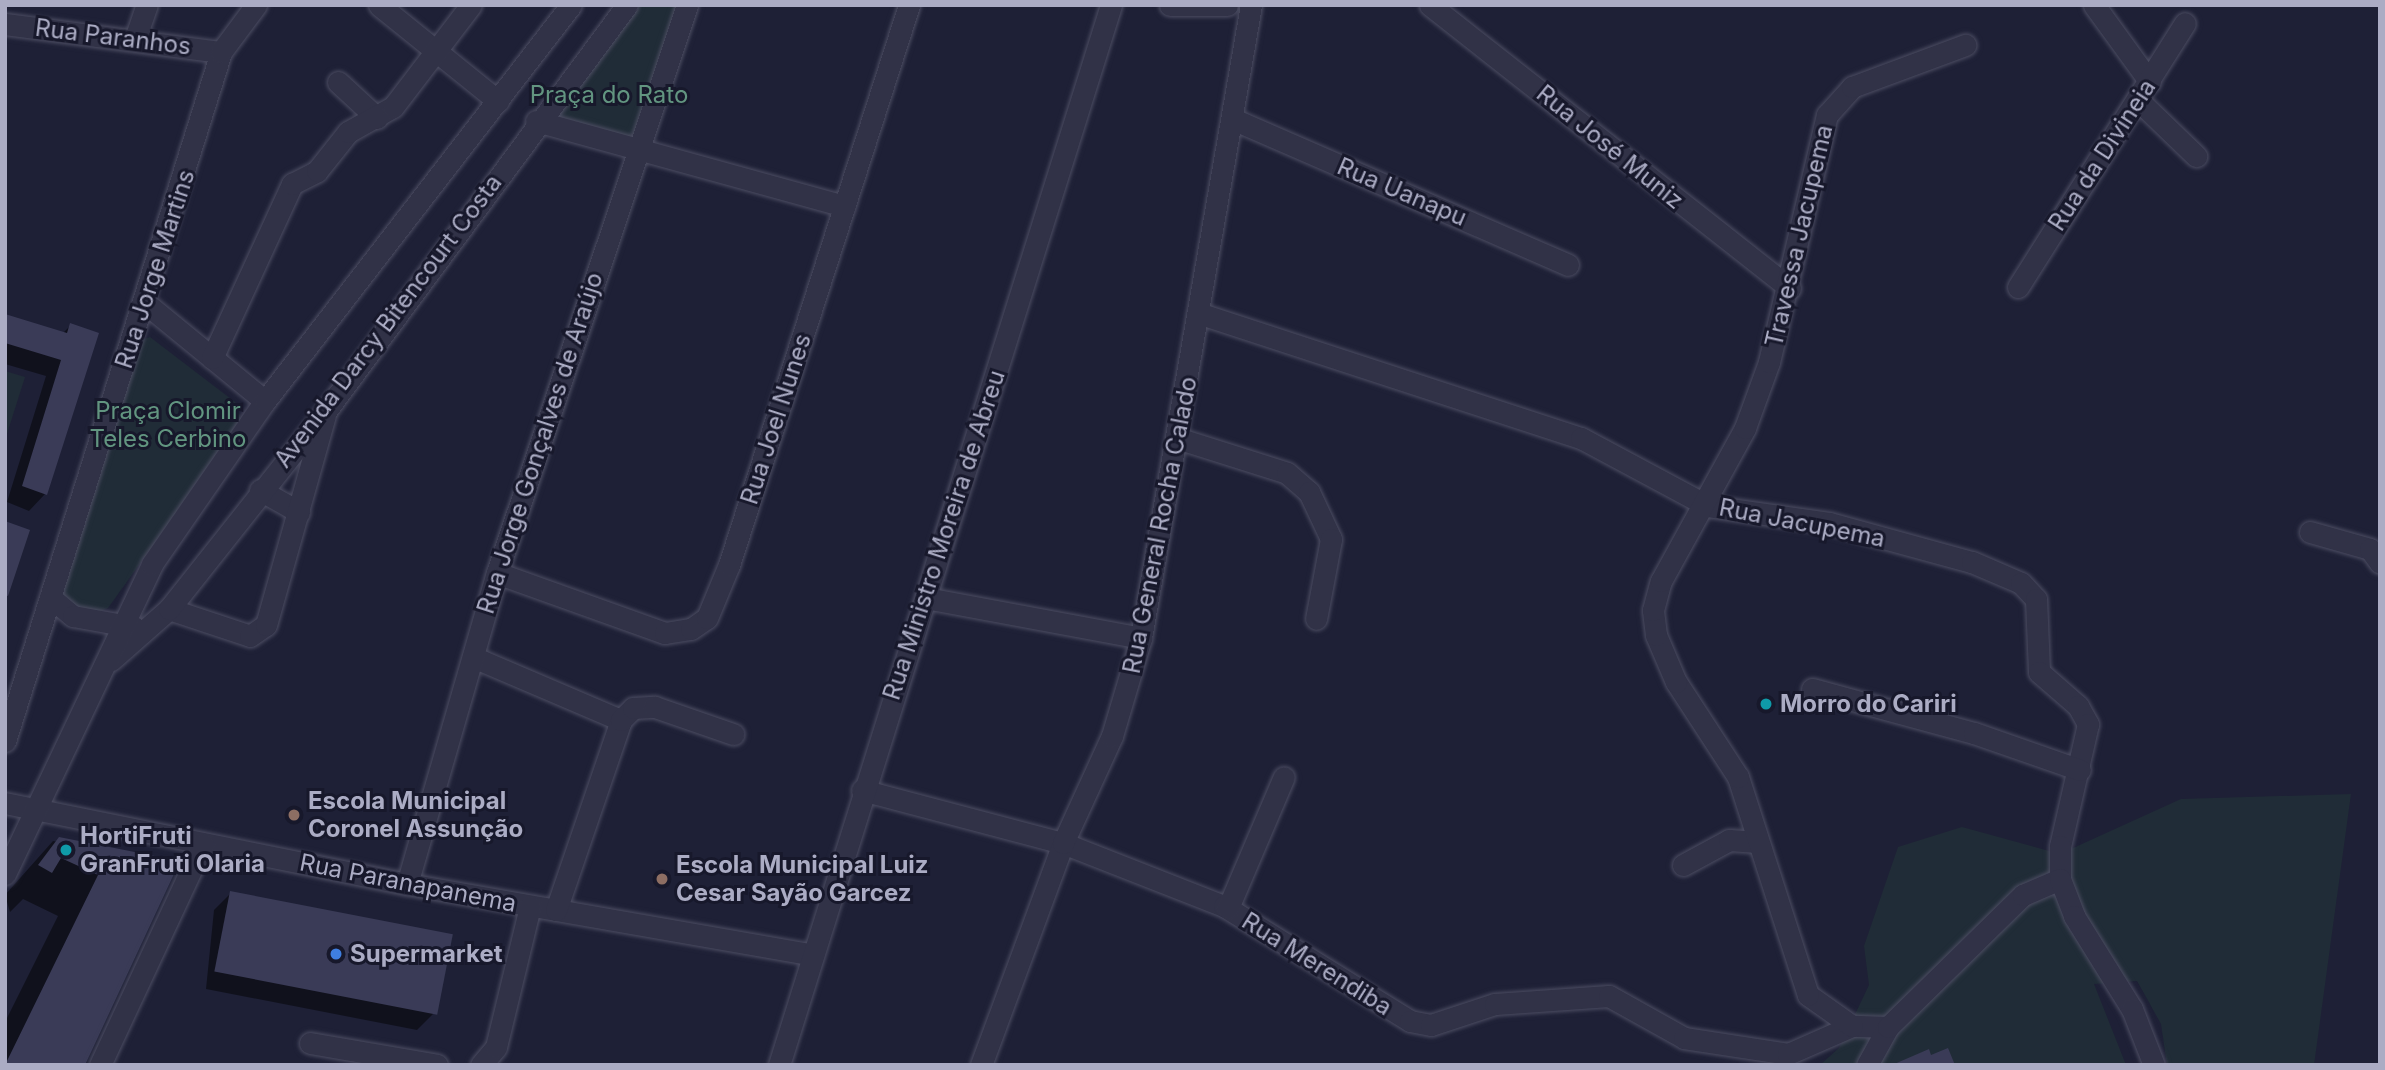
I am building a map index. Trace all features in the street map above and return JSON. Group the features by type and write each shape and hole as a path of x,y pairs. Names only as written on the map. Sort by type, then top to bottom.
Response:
{"street":[{"path":"135,39 147,5"},
{"name":"Rua Jorge Martins","path":"5,741 145,302 221,52 256,5"},
{"path":"379,5 498,101"},
{"path":"212,358 292,184 317,172 348,132 377,118 436,51 471,5"},
{"name":"Avenida Darcy Bitencourt Costa","path":"5,874 34,810 111,660 120,625 152,565 265,401 571,5"},
{"name":"Avenida Darcy Bitencourt Costa","path":"111,660 149,630 169,609 260,490 326,411 536,121 627,5"},
{"name":"Rua Jorge Gonçalves de Araújo","path":"407,884 497,573 635,147 687,5"},
{"name":"Rua Joel Nunes","path":"497,573 665,633 691,629 707,618 845,206 909,5"},
{"name":"Rua Ministro Moreira de Abreu","path":"779,1065 862,790 926,598 1111,5"},
{"path":"1170,5 1227,5"},
{"name":"Rua General Rocha Calado","path":"981,1065 1063,843 1112,736 1141,638 1180,439 1235,120 1251,5"},
{"name":"Rua José Muniz","path":"1430,5 1790,288"},
{"path":"2094,5 2150,82"},
{"name":"Rua da Divineia","path":"2018,287 2185,23"},
{"name":"Rua Paranhos","path":"5,24 221,52"},
{"name":"Travessa Jacupema","path":"1852,1026 1817,1005 1800,981 1738,776 1676,682 1656,635 1653,610 1661,581 1707,506 1745,428 1790,288 1823,123 1852,87 1888,70 1965,45"},
{"path":"338,82 377,118"},
{"path":"2138,100 2196,156"},
{"name":"Rua Uanapu","path":"1235,120 1568,265"},
{"path":"536,121 845,206"},
{"path":"145,302 265,401"},
{"name":"Rua Jacupema","path":"1200,314 1581,438 1707,506 1829,523 2006,574 2031,589 2040,627 2039,672 2086,716 2080,770 2060,846 2060,879"},
{"path":"169,609 250,636 260,631 299,512 326,411"},
{"path":"1180,439 1287,473 1309,492 1331,539 1316,619"},
{"path":"260,490 299,512"},
{"path":"2310,532 2370,549 2380,563"},
{"path":"50,597 73,616 149,630"},
{"path":"926,598 1141,638"},
{"path":"473,657 621,720"},
{"path":"1812,689 1974,733 2080,770"},
{"path":"556,910 621,720 634,708 655,707 733,734"},
{"path":"1228,908 1284,777"},
{"name":"Rua Merendiba","path":"862,790 1063,843 1228,908 1389,1011 1431,1025 1495,1004 1596,995 1628,1003 1684,1038 1755,1051 1797,1051 1852,1026"},
{"name":"Rua Paranapanema","path":"5,803 407,884 812,955"},
{"path":"1683,865 1729,840 1758,842"},
{"path":"100,1065 203,844"},
{"path":"1867,1065 1888,1027 2023,895 2060,879 2074,916 2132,1009 2154,1065"},
{"path":"481,1065 496,1047 530,906"},
{"path":"1852,1026 1888,1027"},
{"path":"310,1043 437,1065"}],"green space":[{"name":"Praça do Rato","path":"632,5 683,5 634,139 542,120"},
{"name":"Praça Clomir Teles Cerbino","path":"150,337 235,402 242,422 108,608 86,616 68,609 59,588 133,343"},
{"path":"5,371 25,377 5,440"},
{"path":"2351,794 2314,1065 2167,1065 2161,1024 2137,981 2094,984 2126,1065 1820,1065 1839,1048 1869,985 1864,946 1898,847 1962,827 2060,854 2181,799"}],"building":[{"path":"5,314 67,333 70,323 99,333 47,495 22,486 61,360 5,343"},
{"path":"5,521 30,530 8,596 5,595"},
{"path":"59,837 180,861 85,1065 5,1065 98,875 61,858 52,873 38,865"},
{"name":"Supermarket","path":"230,891 453,934 437,1015 214,971"},
{"path":"1948,1048 1955,1065 1892,1065 1929,1049 1931,1055"}],"place":[{"name":"Morro do Cariri","path":"1766,704"},
{"name":"Escola Municipal Coronel Assunção","path":"294,815"},
{"name":"HortiFruti GranFruti Olaria","path":"66,850"},
{"name":"Escola Municipal Luiz Cesar Sayão Garcez","path":"662,879"},
{"name":"Supermarket","path":"336,954"}]}
